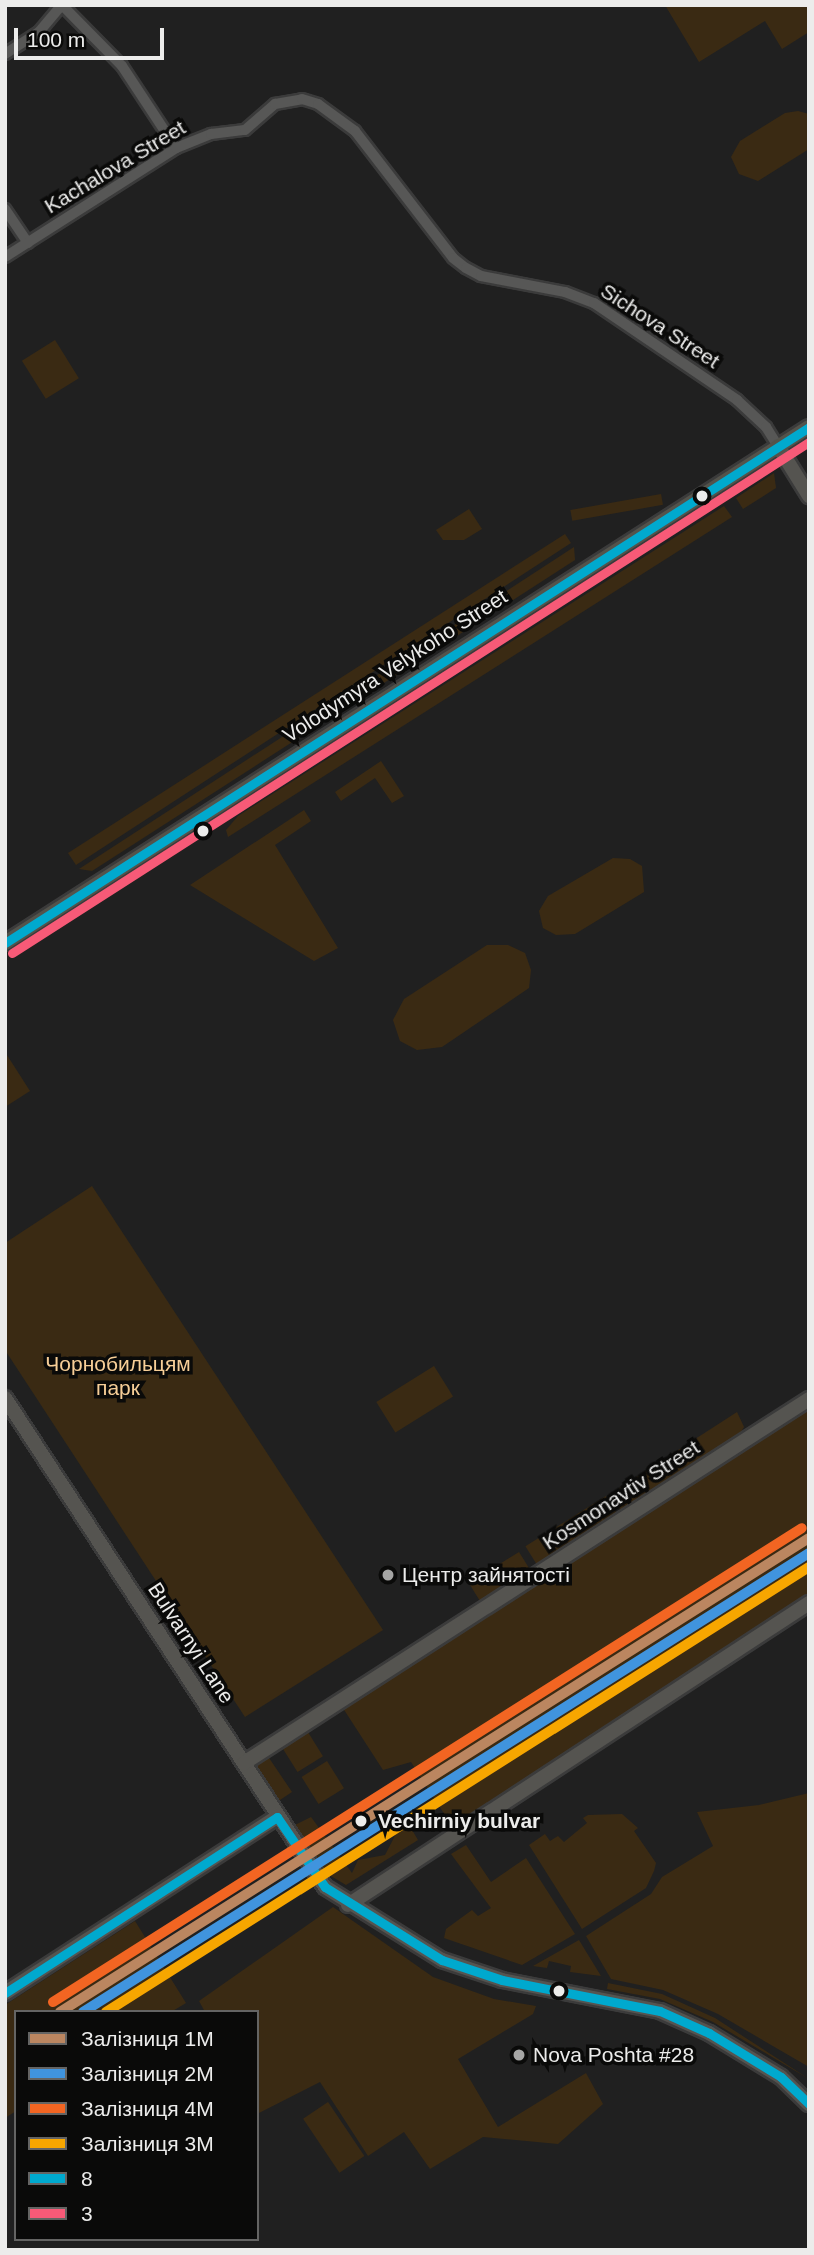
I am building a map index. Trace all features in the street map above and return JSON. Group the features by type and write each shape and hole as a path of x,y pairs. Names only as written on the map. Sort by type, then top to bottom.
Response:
{"main road":[{"name":"Volodymyra Velykoho Street","path":"5,943 809,426"}],"street":[{"path":"5,54 39,32 62,5 122,66 176,148"},
{"name":"Kachalova Street","path":"5,257 176,148 211,134 245,130 287,99 318,104 355,131"},
{"name":"Sichova Street","path":"355,131 453,258 466,268 481,276 565,292 594,303 737,400 766,427 778,446"},
{"path":"5,209 27,243"},
{"path":"778,446 809,496"},
{"name":"Bulvarnyi Lane","path":"5,1398 244,1763 310,1869 348,1905 442,1961 478,1973 660,2011 741,2053 807,2097"},
{"name":"Kosmonavtiv Street","path":"244,1763 807,1404"},
{"path":"348,1905 809,1603"},
{"path":"5,1993 277,1817"}],"green space":[{"path":"665,5 809,5 809,32 782,49 765,21 699,62"},
{"path":"798,111 809,114 809,149 758,181 739,174 731,157 740,141 785,113"},
{"path":"55,340 79,378 46,399 22,361"},
{"path":"774,473 776,488 743,509 736,498"},
{"path":"661,494 663,505 572,521 570,510"},
{"path":"724,506 732,517 228,837 226,830 238,816"},
{"path":"469,509 482,529 464,540 443,540 436,530"},
{"path":"565,534 571,543 76,865 68,853"},
{"path":"574,547 575,560 92,871 79,869"},
{"path":"381,761 404,796 392,803 375,778 341,801 335,792"},
{"path":"304,810 311,821 275,845 338,948 314,961 190,885"},
{"path":"613,858 630,859 642,866 644,892 575,934 556,935 543,928 539,911 548,896"},
{"path":"487,945 508,945 525,953 531,970 529,988 442,1047 417,1050 400,1041 393,1020 404,999"},
{"path":"5,1052 30,1091 5,1107"},
{"name":"Чорнобильцям парк","path":"92,1186 383,1630 245,1717 5,1350 5,1243"},
{"path":"434,1366 453,1397 395,1433 376,1402"},
{"path":"804,1402 809,1410 809,1603 457,1834 411,1762 383,1770 339,1702"},
{"path":"737,1412 744,1427 736,1440 622,1512 610,1494"},
{"path":"606,1496 618,1515 537,1565 525,1546"},
{"path":"519,1552 531,1571 481,1602 469,1583"},
{"path":"306,1729 323,1756 298,1772 281,1745"},
{"path":"265,1752 292,1792 277,1802 257,1767"},
{"path":"327,1761 344,1788 319,1804 302,1777"},
{"path":"809,1793 809,2067 718,2014 663,1990 611,1979 586,1936 651,1894 662,1877 713,1846 697,1812 759,1805"},
{"path":"622,1814 638,1828 634,1831 656,1863 654,1871 646,1888 582,1929 529,1845 545,1834 550,1841 558,1836 564,1842 587,1823 583,1818 588,1815"},
{"path":"311,1817 352,1873 358,1860 385,1855 399,1828 408,1823 418,1840 346,1885 324,1872 295,1825"},
{"path":"466,1845 491,1882 526,1858 575,1934 522,1965 444,1938 446,1929 472,1910 478,1916 491,1908 451,1854"},
{"path":"333,1907 433,1977 494,1999 536,2006 533,2014 458,2059 498,2127 586,2073 603,2104 558,2144 483,2137 430,2169 404,2132 368,2156 320,2082 259,2113 259,2010 204,2010 199,2001"},
{"path":"135,1921 186,2003 174,2010 14,2010 14,2112 5,2118 5,2005"},
{"path":"579,1940 601,1976 570,1972 571,1966 549,1961 547,1968 533,1966"},
{"path":"608,1983 662,1994 715,2018 809,2079 713,2022 660,1999 607,1989"},
{"path":"328,2102 364,2156 339,2173 303,2119"}],"rail line":[{"name":"4М","path":"53,2002 802,1528"},
{"name":"1М","path":"63,2010 809,1538"},
{"name":"2М","path":"86,2010 809,1553"},
{"name":"3М","path":"109,2010 809,1567"}],"transit line":[{"name":"8","path":"5,943 809,427"},
{"name":"3","path":"12,953 809,442"},
{"name":"8","path":"277,1817 325,1887 442,1960 502,1980 660,2011 709,2033 781,2077 809,2104"},
{"name":"8","path":"5,1993 277,1817"}],"place":[{"name":"Центр зайнятості","path":"388,1575"},
{"name":"Vechirniy bulvar","path":"361,1821"},
{"name":"Nova Poshta #28","path":"519,2055"}]}
